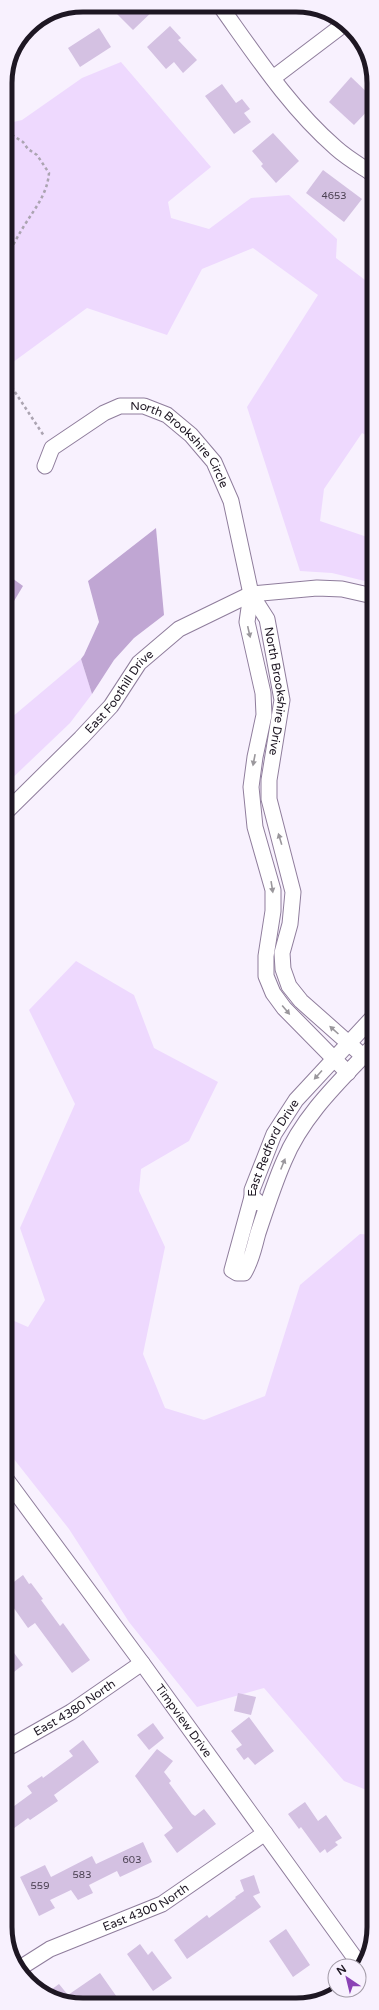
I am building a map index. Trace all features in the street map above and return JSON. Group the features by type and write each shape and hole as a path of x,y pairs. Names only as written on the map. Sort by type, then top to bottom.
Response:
{"street":[{"path":"225,12 273,78 298,109 336,149 367,170"},
{"path":"273,78 340,28"},
{"name":"North Brookshire Circle","path":"52,448 104,413 120,406 144,406 167,415 191,435 214,462 231,501 251,594"},
{"path":"45,466 52,448"},
{"path":"251,594 317,588 342,589 367,594"},
{"name":"East Foothill Drive","path":"12,806 111,706 139,663 179,629 251,594"},
{"name":"North Brookshire Drive","path":"251,594 267,619 282,700 282,711 269,780 269,799 293,892 290,924 282,953 282,969 289,986 301,1001 363,1056"},
{"name":"North Brookshire Drive","path":"251,594 247,622 263,693 264,705 264,715 254,757 251,787 255,827 273,890 274,911 266,956 266,976 272,993 284,1008 348,1072"},
{"name":"East Redford Drive","path":"367,1023 296,1100 274,1134 252,1190 252,1197 260,1203 269,1200 285,1159 305,1122 322,1100 367,1052"},
{"path":"252,1197 232,1270 237,1273 244,1273 250,1263 269,1200"},
{"name":"Timpview Drive","path":"12,1487 142,1662 355,1958"},
{"name":"East 4380 North","path":"12,1746 72,1712 142,1662"},
{"name":"East 4300 North","path":"24,1966 50,1949 162,1904 265,1833"}],"path":[{"path":"12,135 23,142 28,149 37,155 49,173 48,187 35,210 24,225 12,248"},
{"path":"12,388 52,448"}],"shaded area":[{"path":"121,62 211,167 168,202 171,218 209,229 251,198 289,195 337,239 336,258 367,281 367,436 362,433 324,489 320,521 367,537 367,582 332,573 300,571 247,407 318,295 253,248 202,269 167,335 87,308 12,363 12,122 22,120 82,78"},
{"path":"156,528 164,615 134,638 114,660 92,694 81,659 99,622 88,581"},
{"path":"12,578 23,586 14,601 12,601"},
{"path":"81,659 92,694 70,723 12,778 12,717"},
{"path":"76,961 134,995 154,1048 218,1082 189,1141 141,1169 139,1191 165,1247 143,1354 165,1408 204,1420 265,1396 300,1285 360,1234 367,1234 367,1790 344,1781 264,1688 197,1707 129,1622 69,1529 12,1457 12,1320 28,1327 45,1300 20,1228 75,1104 29,1010"}],"building":[{"path":"115,12 152,12 133,30"},
{"path":"170,26 181,38 178,40 197,60 183,73 174,62 166,69 147,47"},
{"path":"99,28 111,47 80,67 68,48"},
{"path":"351,77 367,92 367,111 354,125 329,102"},
{"path":"222,84 236,103 242,99 250,109 244,113 251,122 234,134 205,96"},
{"path":"273,133 299,161 276,183 261,166 263,164 252,151"},
{"path":"323,170 362,199 344,222 306,193"},
{"path":"23,1575 43,1599 41,1600 60,1626 63,1623 90,1660 72,1673 35,1623 28,1628 12,1605 12,1583"},
{"path":"12,1650 23,1665 12,1673"},
{"path":"238,1693 256,1697 251,1715 234,1711"},
{"path":"249,1717 274,1751 255,1765 248,1757 244,1760 236,1749 242,1745 231,1731"},
{"path":"153,1723 164,1738 149,1750 137,1735"},
{"path":"83,1740 99,1762 54,1795 58,1801 30,1820 28,1818 12,1830 12,1808 32,1793 27,1786 42,1776 43,1778 73,1756 69,1751"},
{"path":"157,1749 173,1761 164,1772 171,1781 169,1783 192,1814 195,1816 204,1809 216,1824 177,1853 164,1835 173,1828 135,1776"},
{"path":"305,1802 318,1821 326,1815 342,1838 335,1842 338,1845 327,1853 325,1849 320,1853 301,1827 299,1829 288,1814"},
{"path":"143,1842 152,1862 120,1877 117,1871 89,1885 93,1893 78,1900 71,1890 50,1900 55,1908 39,1916 20,1877 45,1865 51,1877 92,1856 96,1864"},
{"path":"254,1875 260,1893 253,1896 261,1907 187,1959 174,1940 207,1915 209,1918 236,1898 235,1897 244,1891 240,1880"},
{"path":"286,1929 310,1965 293,1977 269,1941"},
{"path":"140,1944 148,1955 152,1951 172,1978 153,1991 127,1954"},
{"path":"100,1973 118,1998 69,1997 51,1990 59,1984 68,1995"}]}
